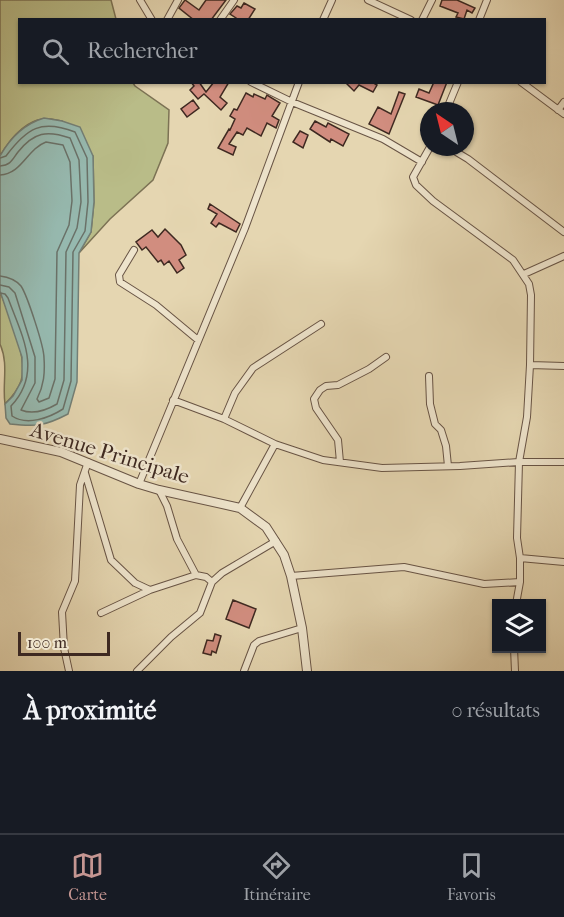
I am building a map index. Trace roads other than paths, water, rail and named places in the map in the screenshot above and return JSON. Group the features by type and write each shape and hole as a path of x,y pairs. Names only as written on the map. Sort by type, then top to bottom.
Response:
{"street":[{"path":"140,0 151,18"},
{"path":"168,18 178,0"},
{"path":"221,18 234,0"},
{"path":"324,18 332,0"},
{"path":"368,0 407,18"},
{"path":"423,18 432,0"},
{"path":"480,18 487,0"},
{"path":"255,84 292,102 383,139 422,162"},
{"path":"139,484 245,228 298,84"},
{"path":"450,102 457,84"},
{"path":"524,84 561,112 564,102"},
{"path":"425,156 413,177 416,185 433,201 513,260 529,284 531,295 530,365 527,417 519,462 517,538 520,582 517,599"},
{"path":"463,156 564,232"},
{"path":"134,250 119,275 120,282 156,305 198,340"},
{"path":"524,274 564,256"},
{"path":"224,419 235,393 253,368 321,324"},
{"path":"340,462 338,440 315,408 314,399 326,386 338,385 386,357"},
{"path":"530,365 564,366"},
{"path":"429,376 429,404 435,424 441,430 446,446 448,466"},
{"path":"173,400 224,419 275,444 323,460 382,468 564,462"},
{"name":"Avenue Principale","path":"0,440 61,452 139,484 240,508 266,527 284,555 291,576 302,628 307,671"},
{"path":"240,508 275,444"},
{"path":"69,671 64,648 62,612 75,582 80,485 88,462"},
{"path":"85,472 111,560 135,583 150,590"},
{"path":"159,490 167,506 177,539 196,575"},
{"path":"137,671 171,637 200,613 212,582 222,573 276,541"},
{"path":"520,558 564,562"},
{"path":"291,576 404,567 484,584 520,582"},
{"path":"101,613 150,590 196,575 206,577 212,582"},
{"path":"244,671 259,641 302,628"},
{"path":"514,653 515,671"}],"water":[{"path":"44,118 80,127 93,156 94,202 91,232 79,253 77,382 68,414 46,423 19,425 10,424 6,418 5,404 13,396 22,380 22,357 0,291 0,156 18,132"}]}
